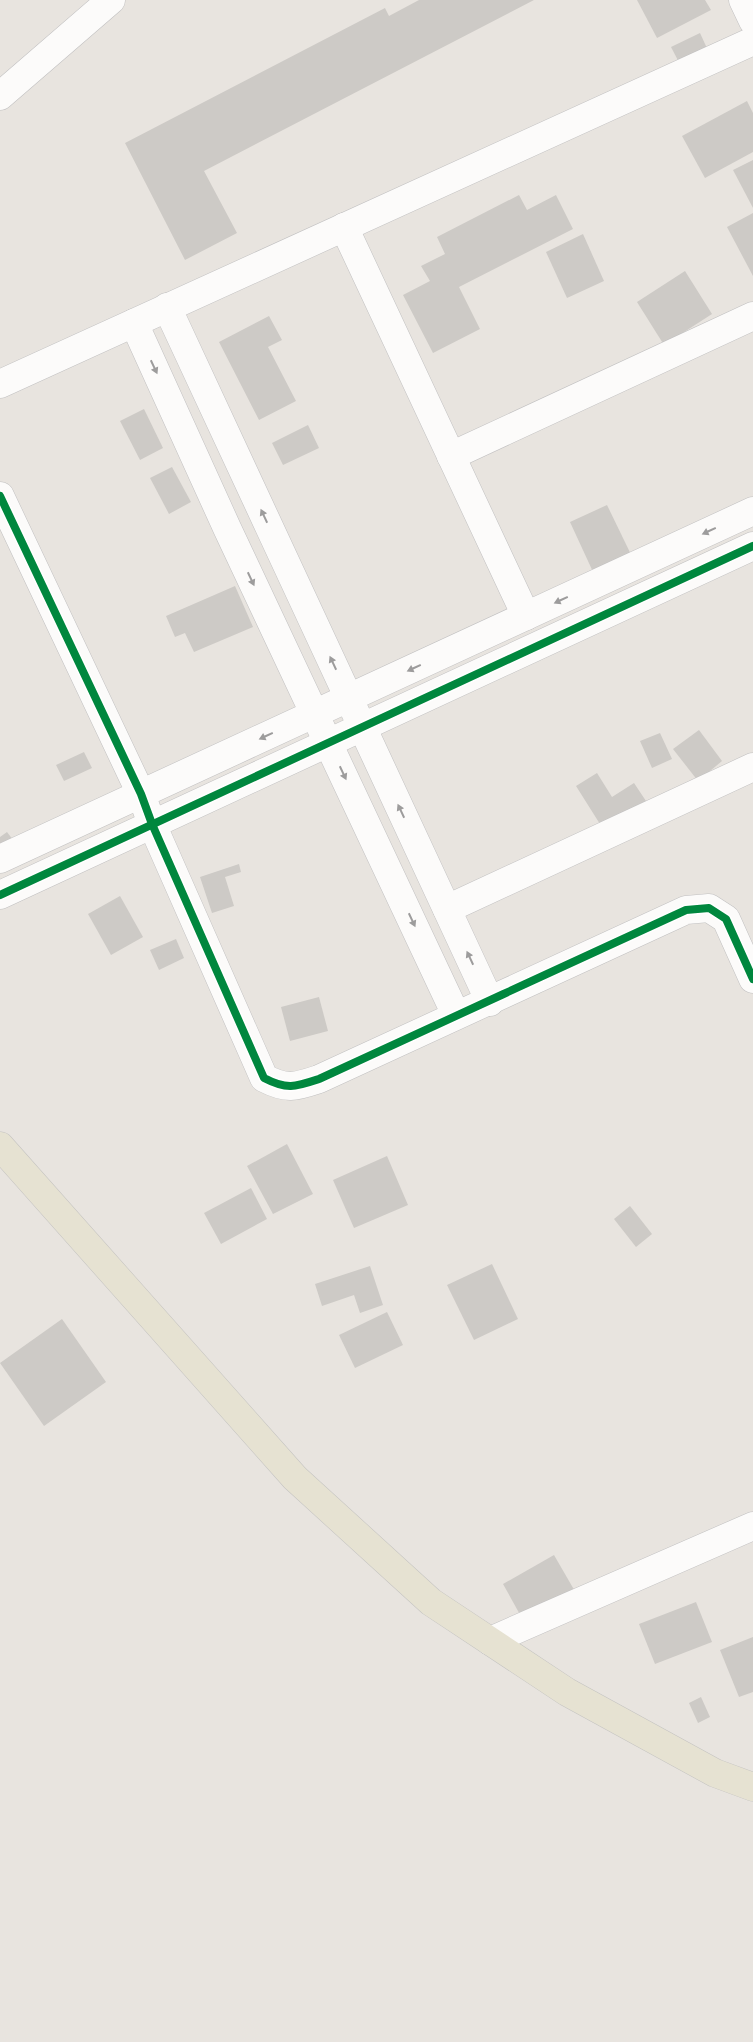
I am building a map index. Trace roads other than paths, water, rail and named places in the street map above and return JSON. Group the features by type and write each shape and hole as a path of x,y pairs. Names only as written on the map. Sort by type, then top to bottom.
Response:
{"main road":[{"path":"0,1146 296,1478 430,1602 567,1692 715,1773 753,1787"}],"street":[{"path":"0,96 111,0"},
{"path":"744,0 753,21"},
{"path":"0,384 753,41"},
{"path":"344,227 526,616"},
{"path":"167,307 490,1002"},
{"path":"452,456 753,316"},
{"path":"134,323 456,1015"},
{"path":"0,496 142,794 152,824 264,1078 279,1086 296,1087 319,1079 456,1015 490,1002 686,910 709,908 726,919 753,979"},
{"path":"0,859 753,511"},
{"path":"0,895 753,546"},
{"path":"447,909 753,767"},
{"path":"490,1641 753,1526"}]}
